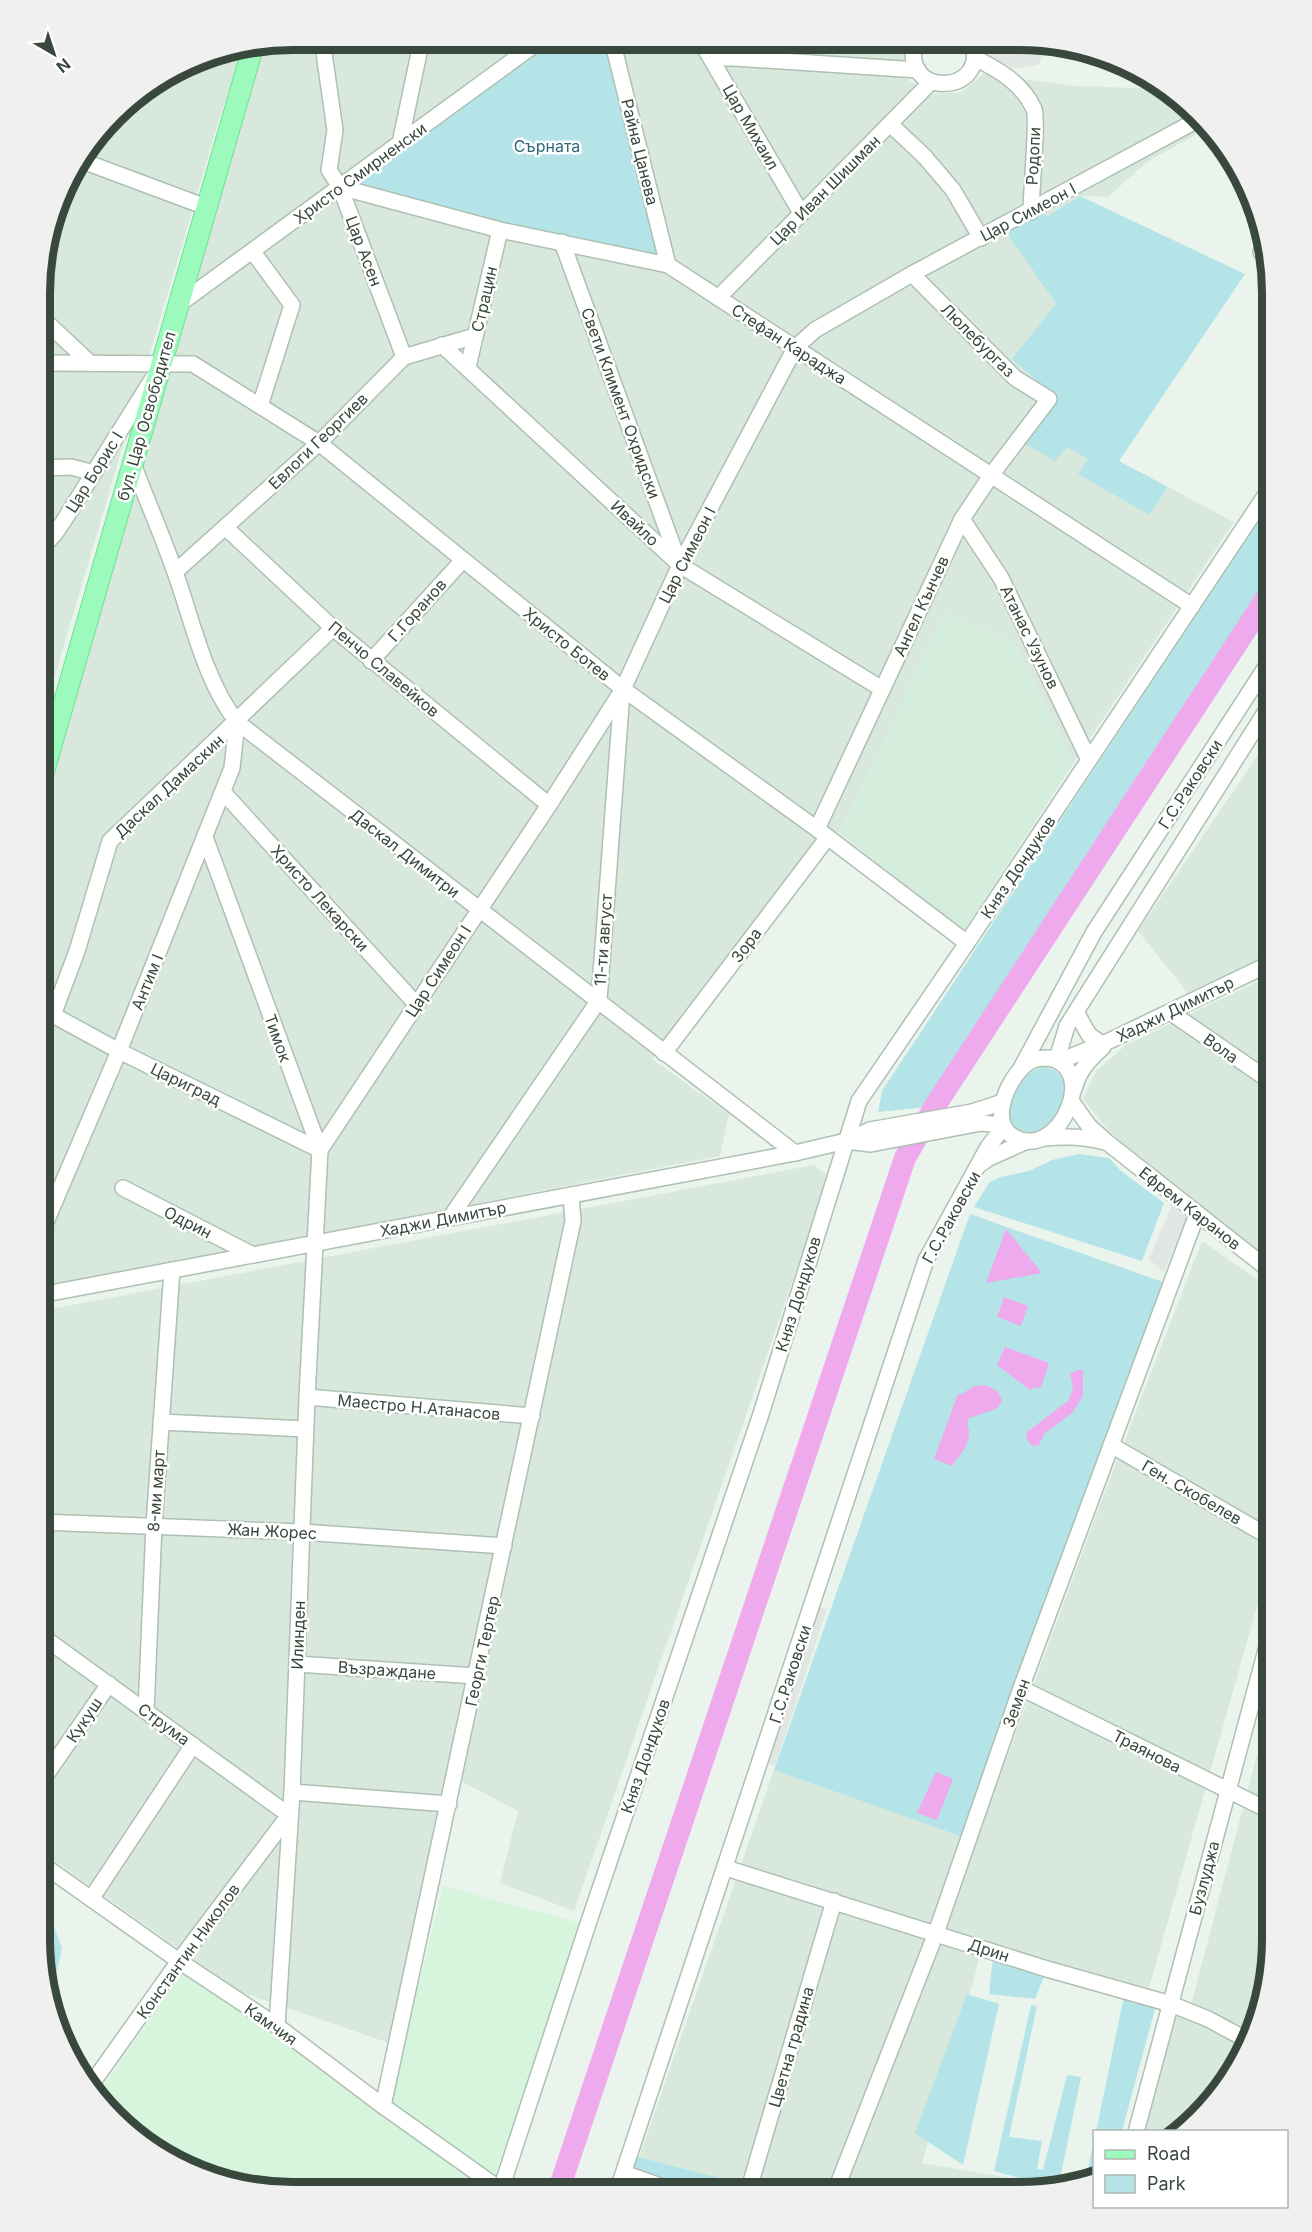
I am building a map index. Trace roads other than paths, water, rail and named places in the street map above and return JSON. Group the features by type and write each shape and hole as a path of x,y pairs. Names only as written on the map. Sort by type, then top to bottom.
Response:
{"main road":[{"name":"бул. Цар Освободител","path":"50,750 251,53"}],"street":[{"name":"Цар Асен","path":"323,50 334,130 329,170 340,187 404,357"},
{"path":"400,143 420,50"},
{"name":"Христо Смирненски","path":"178,305 527,50"},
{"name":"Райна Цанева","path":"614,50 668,265"},
{"name":"Цар Михаил","path":"707,50 801,213"},
{"path":"735,58 741,50"},
{"path":"914,50 914,61 918,70 932,82 950,84 959,81 972,67 975,58 974,50"},
{"path":"712,58 918,70"},
{"name":"Родопи","path":"975,58 1004,73 1023,91 1035,111 1030,212"},
{"name":"Цар Иван Шишман","path":"718,298 932,82"},
{"name":"Цар Симеон I","path":"320,1150 549,805 623,689 680,565 795,348 815,330 912,274 1193,123"},
{"path":"890,124 925,158 953,190 981,238"},
{"path":"87,163 206,207"},
{"name":"Стефан Караджа","path":"340,187 500,230 668,265 1192,606"},
{"name":"Страцин","path":"468,367 500,230"},
{"name":"Свети Климент Охридски","path":"562,242 680,565"},
{"path":"253,252 292,305 260,406"},
{"name":"Люлебургаз","path":"912,274 1015,378 1049,399"},
{"path":"50,325 90,363"},
{"name":"Евлоги Георгиев","path":"175,572 319,443 404,357 475,336"},
{"name":"Ивайло","path":"442,345 680,565 882,689"},
{"name":"Христо Ботев","path":"50,363 193,364 319,443 623,689 822,833 967,943"},
{"name":"Цар Борис I","path":"50,539 162,363"},
{"name":"Ангел Кънчев","path":"822,833 882,689 962,519 992,474 1049,399"},
{"name":"Даскал Димитри","path":"133,464 175,572 206,663 226,707 237,722 795,1153"},
{"path":"50,467 71,466 94,473"},
{"name":"Княз Дондуков","path":"503,2182 757,1426 859,1101 1262,501"},
{"name":"Атанас Узунов","path":"962,519 1001,578 1089,760"},
{"name":"Пенчо Славейков","path":"225,527 371,661 549,805"},
{"name":"Г.Горанов","path":"371,661 463,560"},
{"name":"Даскал Дамаскин","path":"53,1015 77,951 110,841 333,628"},
{"name":"Г.С.Раковски","path":"1020,1070 1094,932 1262,673"},
{"name":"11-ти август","path":"450,1218 599,1000 623,689"},
{"name":"Г.С.Раковски","path":"1059,1060 1067,1026 1262,717"},
{"name":"Антим I","path":"50,1213 119,1051 223,792 232,768 237,722"},
{"name":"Христо Лекарски","path":"223,792 416,1004"},
{"name":"Зора","path":"664,1053 822,833"},
{"name":"Тимок","path":"205,837 320,1150 314,1244"},
{"name":"Хаджи Димитър","path":"1106,1043 1262,967"},
{"path":"1076,1012 1089,1035 1106,1043"},
{"name":"Вола","path":"1170,1012 1262,1075"},
{"name":"Цариград","path":"53,1015 119,1051 320,1150"},
{"path":"1003,1126 1000,1115 1003,1102 1020,1070 1037,1059 1059,1060 1106,1043"},
{"path":"1045,1138 1062,1120 1073,1095 1077,1076 1085,1064 1106,1043"},
{"path":"1059,1060 1069,1071 1073,1095"},
{"name":"Ефрем Каранов","path":"1073,1095 1089,1126 1107,1143 1262,1264"},
{"path":"972,1119 1003,1102"},
{"path":"972,1119 1003,1126 1017,1139 1032,1142 1063,1136 1088,1137 1107,1143"},
{"path":"972,1119 988,1147"},
{"name":"Хаджи Димитър","path":"50,1293 972,1119"},
{"name":"Г.С.Раковски","path":"621,2182 926,1260 988,1147 1003,1126"},
{"path":"979,1165 1027,1141"},
{"name":"Одрин","path":"123,1188 253,1255"},
{"name":"Георги Тертер","path":"383,2106 573,1221 571,1195"},
{"name":"Земен","path":"839,2182 936,1933 1021,1688 1197,1214"},
{"name":"Илинден","path":"277,2026 292,1792 314,1244"},
{"name":"8-ми март","path":"146,1711 154,1525 172,1270"},
{"name":"Маестро Н.Атанасов","path":"307,1397 532,1416"},
{"path":"161,1422 306,1429"},
{"name":"Ген. Скобелев","path":"1112,1445 1262,1533"},
{"name":"Жан Жорес","path":"50,1522 302,1532 504,1546"},
{"name":"Струма","path":"50,1642 289,1815"},
{"name":"Възраждане","path":"297,1664 476,1676"},
{"name":"Бузлуджа","path":"1137,2130 1262,1665"},
{"name":"Кукуш","path":"50,1769 109,1684"},
{"name":"Траянова","path":"1021,1688 1262,1807"},
{"path":"92,1899 193,1745"},
{"path":"292,1792 449,1804"},
{"name":"Константин Николов","path":"94,2080 179,1960 289,1815"},
{"name":"Дрин","path":"726,1868 1047,1969 1170,2004 1208,2019 1242,2037"},
{"name":"Камчия","path":"50,1870 277,2026 488,2182"},
{"name":"Цветна градина","path":"751,2182 834,1901"},
{"path":"624,2173 649,2182"}],"waterway":[{"path":"561,2182 905,1158 935,1106 1262,605"}],"park label":[{"name":"Сърната","path":"547,146"}]}
